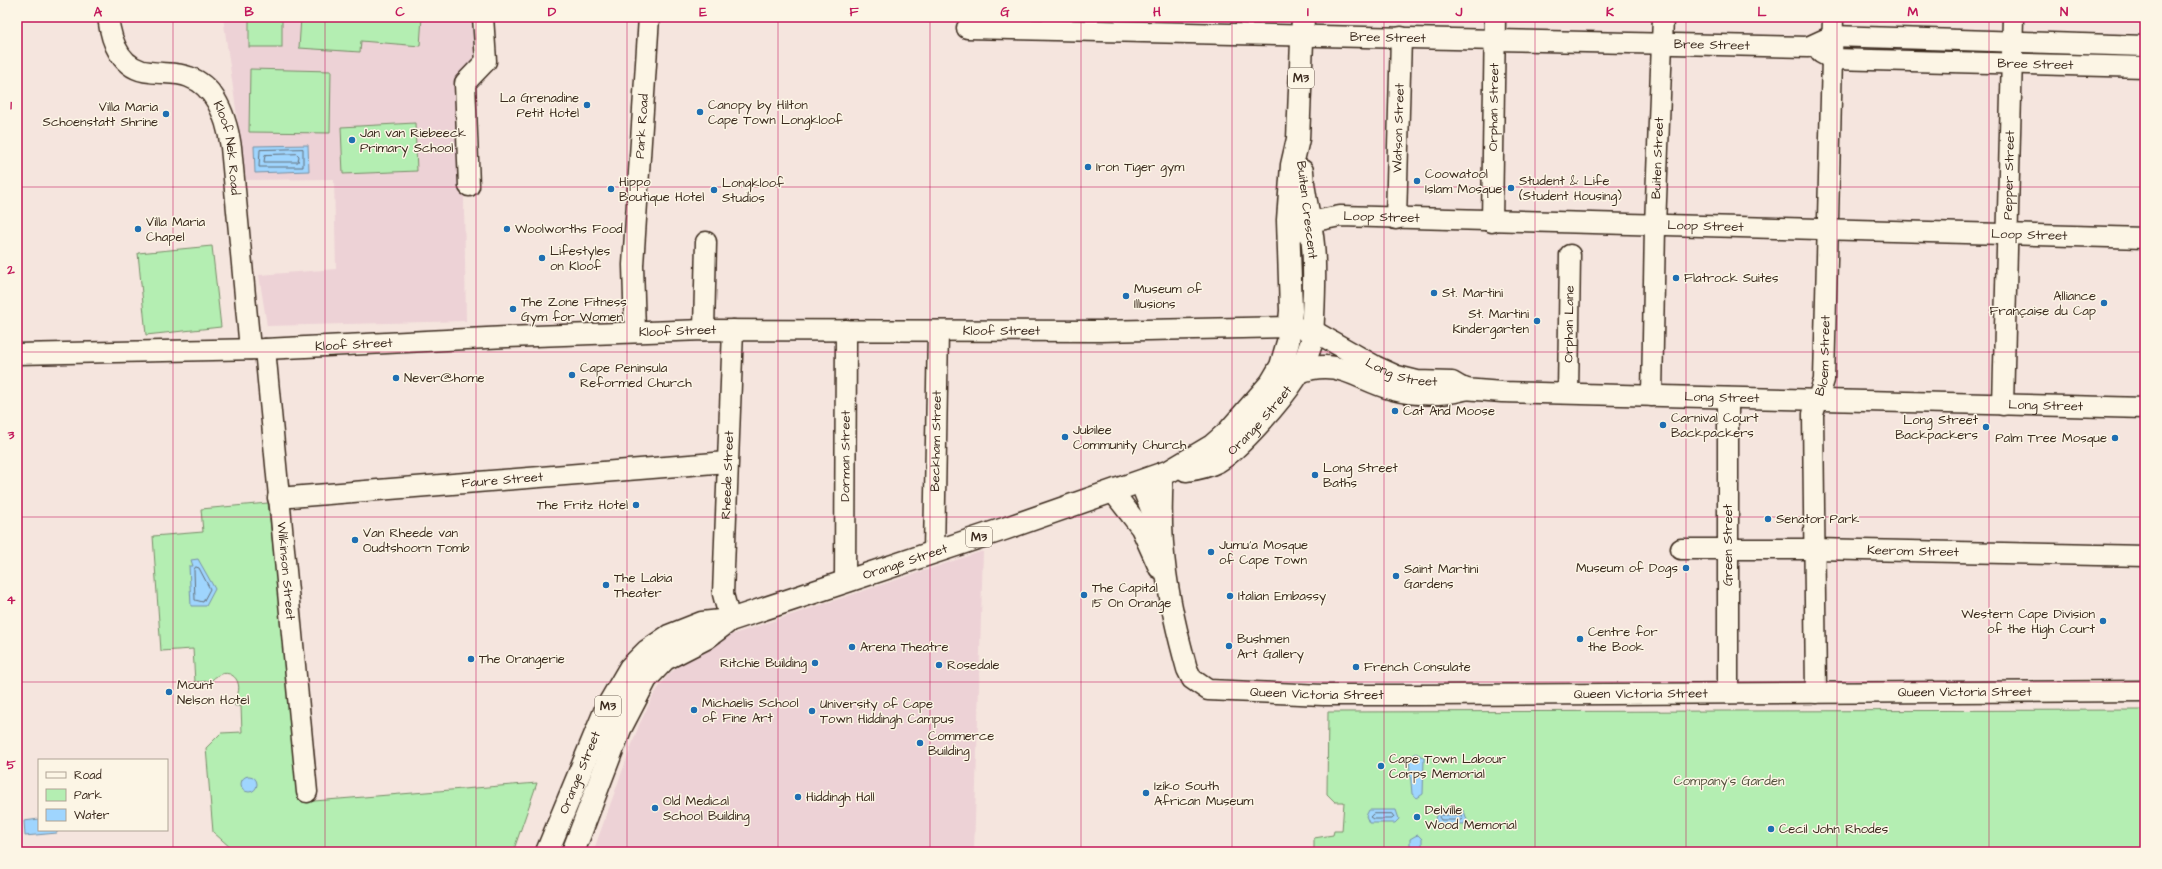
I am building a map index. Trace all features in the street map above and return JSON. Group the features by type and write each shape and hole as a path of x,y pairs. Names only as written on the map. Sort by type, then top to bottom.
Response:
{"main road":[{"name":"Buiten Crescent","path":"1303,26 1298,139 1303,194 1310,222 1314,257 1312,330"},
{"name":"Buiten Crescent","path":"1290,327 1288,257 1289,196 1292,165 1298,139"},
{"name":"Orange Street","path":"1166,473 1220,440 1271,383 1281,366 1288,342 1290,327"},
{"name":"Orange Street","path":"547,852 606,709 630,668 647,651 669,636 702,623 730,620 1166,473 1197,469 1217,461 1230,453 1281,397 1299,372 1312,341 1312,330"},
{"path":"1299,372 1328,366 1337,367 1394,390 1449,393 1464,389"},
{"name":"Orange Street","path":"573,852 620,729 646,679 665,659 706,638 730,620"}],"street":[{"name":"Kloof Nek Road","path":"108,17 114,44 129,66 141,72 178,74 197,81 211,94 225,120 231,147 258,349"},
{"path":"469,186 465,83 486,61 483,17"},
{"name":"Park Road","path":"635,332 633,265 649,17"},
{"name":"Orphan Street","path":"1492,222 1495,17"},
{"name":"Buiten Street","path":"1652,396 1655,226 1663,17"},
{"name":"Pepper Street","path":"1998,405 2007,64 2007,42 2002,17"},
{"name":"Pepper Street","path":"2007,42 2013,17"},
{"name":"Bree Street","path":"967,28 1303,26 1402,37 1808,47 1832,59 2145,67"},
{"name":"Bree Street","path":"1808,47 1833,27 2007,42 2145,46"},
{"name":"Bloem Street","path":"1816,693 1813,414 1824,380 1833,27"},
{"name":"Watson Street","path":"1396,219 1402,37"},
{"name":"Loop Street","path":"1288,257 1297,230 1310,222 1340,216 1492,222 2145,238"},
{"path":"704,330 706,242"},
{"name":"Orphan Lane","path":"1568,393 1570,255"},
{"name":"Kloof Street","path":"17,354 258,349 704,330 1100,331 1290,327 1312,330"},
{"name":"Rheede Street","path":"730,620 723,594 733,330"},
{"name":"Dorman Street","path":"845,581 846,330"},
{"name":"Long Street","path":"1312,330 1375,366 1397,376 1417,381 1452,382 1464,389 1502,392 2145,408"},
{"name":"Beckham Street","path":"934,552 938,331"},
{"name":"Wilkinson Street","path":"258,349 278,498 307,792"},
{"name":"Green Street","path":"1728,398 1728,693"},
{"name":"Faure Street","path":"278,498 727,462"},
{"path":"1166,473 1161,534 1167,586"},
{"path":"1128,486 1161,534"},
{"path":"1128,486 1141,528 1167,586"},
{"name":"Keerom Street","path":"1681,548 1728,550 1814,549 2145,556"},
{"name":"Queen Victoria Street","path":"1167,586 1176,629 1187,669 1192,679 1208,690 1216,691 1322,695 2145,691"}],"shaded area":[{"name":"Jan van Riebeeck Primary School","path":"223,17 475,17 476,51 462,79 466,321 267,326 259,275 336,269 334,179 246,180"},
{"name":"University of Cape Town Hiddingh Campus","path":"983,551 974,852 593,852 639,725 653,696 667,676 691,655 731,635"}],"green space":[{"path":"249,17 282,17 282,47 249,47"},
{"path":"301,17 422,17 420,46 361,41 360,52 299,48"},
{"path":"250,69 331,71 330,133 249,132"},
{"path":"415,123 417,171 343,174 341,127"},
{"path":"212,246 221,327 146,335 138,253"},
{"path":"268,503 302,802 537,783 513,852 250,852 249,849 231,848 213,832 206,748 221,733 242,732 241,706 235,706 234,701 238,694 239,687 234,677 224,673 211,681 195,682 193,649 161,651 153,536 203,532 201,509"},
{"name":"Company's Garden","path":"2145,710 2145,852 1314,852 1314,838 1333,835 1334,831 1342,831 1344,802 1335,802 1327,794 1328,712"}],"water":[{"path":"308,145 309,171 255,173 254,146"},
{"path":"198,559 215,589 206,606 191,606 189,566 193,566 191,560"},
{"path":"1416,753 1424,758 1423,794 1417,798 1412,794 1409,759"},
{"path":"246,776 252,776 257,781 255,790 252,792 246,792 241,787 241,781"},
{"path":"1369,810 1396,810 1399,819 1395,823 1369,823 1366,816"},
{"path":"1438,811 1464,811 1467,820 1464,824 1438,824 1435,819"},
{"path":"38,819 38,831 57,831 57,833 25,836 24,821"},
{"path":"1418,835 1422,839 1422,852 1410,852 1410,839"}],"place":[{"name":"La Grenadine Petit Hotel","path":"587,105"},
{"name":"Canopy by Hilton Cape Town Longkloof","path":"700,112"},
{"name":"Villa Maria Schoenstatt Shrine","path":"166,114"},
{"name":"Jan van Riebeeck Primary School","path":"352,140"},
{"name":"Iron Tiger gym","path":"1088,167"},
{"name":"Coowatool Islam Mosque","path":"1417,181"},
{"name":"Student & Life (Student Housing)","path":"1511,188"},
{"name":"Hippo Boutique Hotel","path":"611,189"},
{"name":"Longkloof Studios","path":"714,190"},
{"name":"Villa Maria Chapel","path":"138,229"},
{"name":"Woolworths Food","path":"507,229"},
{"name":"Lifestyles on Kloof","path":"542,258"},
{"name":"Flatrock Suites","path":"1676,278"},
{"name":"St. Martini","path":"1434,293"},
{"name":"Museum of Illusions","path":"1126,296"},
{"name":"Alliance Française du Cap","path":"2104,303"},
{"name":"The Zone Fitness Gym for Women","path":"513,309"},
{"name":"St. Martini Kindergarten","path":"1537,321"},
{"name":"Cape Peninsula Reformed Church","path":"572,375"},
{"name":"Never@home","path":"396,378"},
{"name":"Cat And Moose","path":"1395,411"},
{"name":"Carnival Court Backpackers","path":"1663,425"},
{"name":"Long Street Backpackers","path":"1986,427"},
{"name":"Jubilee Community Church","path":"1065,437"},
{"name":"Palm Tree Mosque","path":"2115,438"},
{"name":"Long Street Baths","path":"1315,475"},
{"name":"The Fritz Hotel","path":"636,505"},
{"name":"Senator Park","path":"1768,519"},
{"name":"Van Rheede van Oudtshoorn Tomb","path":"355,540"},
{"name":"Jumu'a Mosque of Cape Town","path":"1211,552"},
{"name":"Museum of Dogs","path":"1686,568"},
{"name":"Saint Martini Gardens","path":"1396,576"},
{"name":"The Labia Theater","path":"606,585"},
{"name":"The Capital 15 On Orange","path":"1084,595"},
{"name":"Italian Embassy","path":"1230,596"},
{"name":"Western Cape Division of the High Court","path":"2103,621"},
{"name":"Centre for the Book","path":"1580,639"},
{"name":"Bushmen Art Gallery","path":"1229,646"},
{"name":"Arena Theatre","path":"852,647"},
{"name":"The Orangerie","path":"471,659"},
{"name":"Ritchie Building","path":"815,663"},
{"name":"Rosedale","path":"939,665"},
{"name":"French Consulate","path":"1356,667"},
{"name":"Mount Nelson Hotel","path":"169,692"},
{"name":"Michaelis School of Fine Art","path":"694,710"},
{"name":"University of Cape Town Hiddingh Campus","path":"812,711"},
{"name":"Commerce Building","path":"920,743"},
{"name":"Cape Town Labour Corps Memorial","path":"1381,766"},
{"name":"Iziko South African Museum","path":"1146,793"},
{"name":"Hiddingh Hall","path":"798,797"},
{"name":"Old Medical School Building","path":"655,808"},
{"name":"Delville Wood Memorial","path":"1417,817"},
{"name":"Cecil John Rhodes","path":"1771,829"}]}
